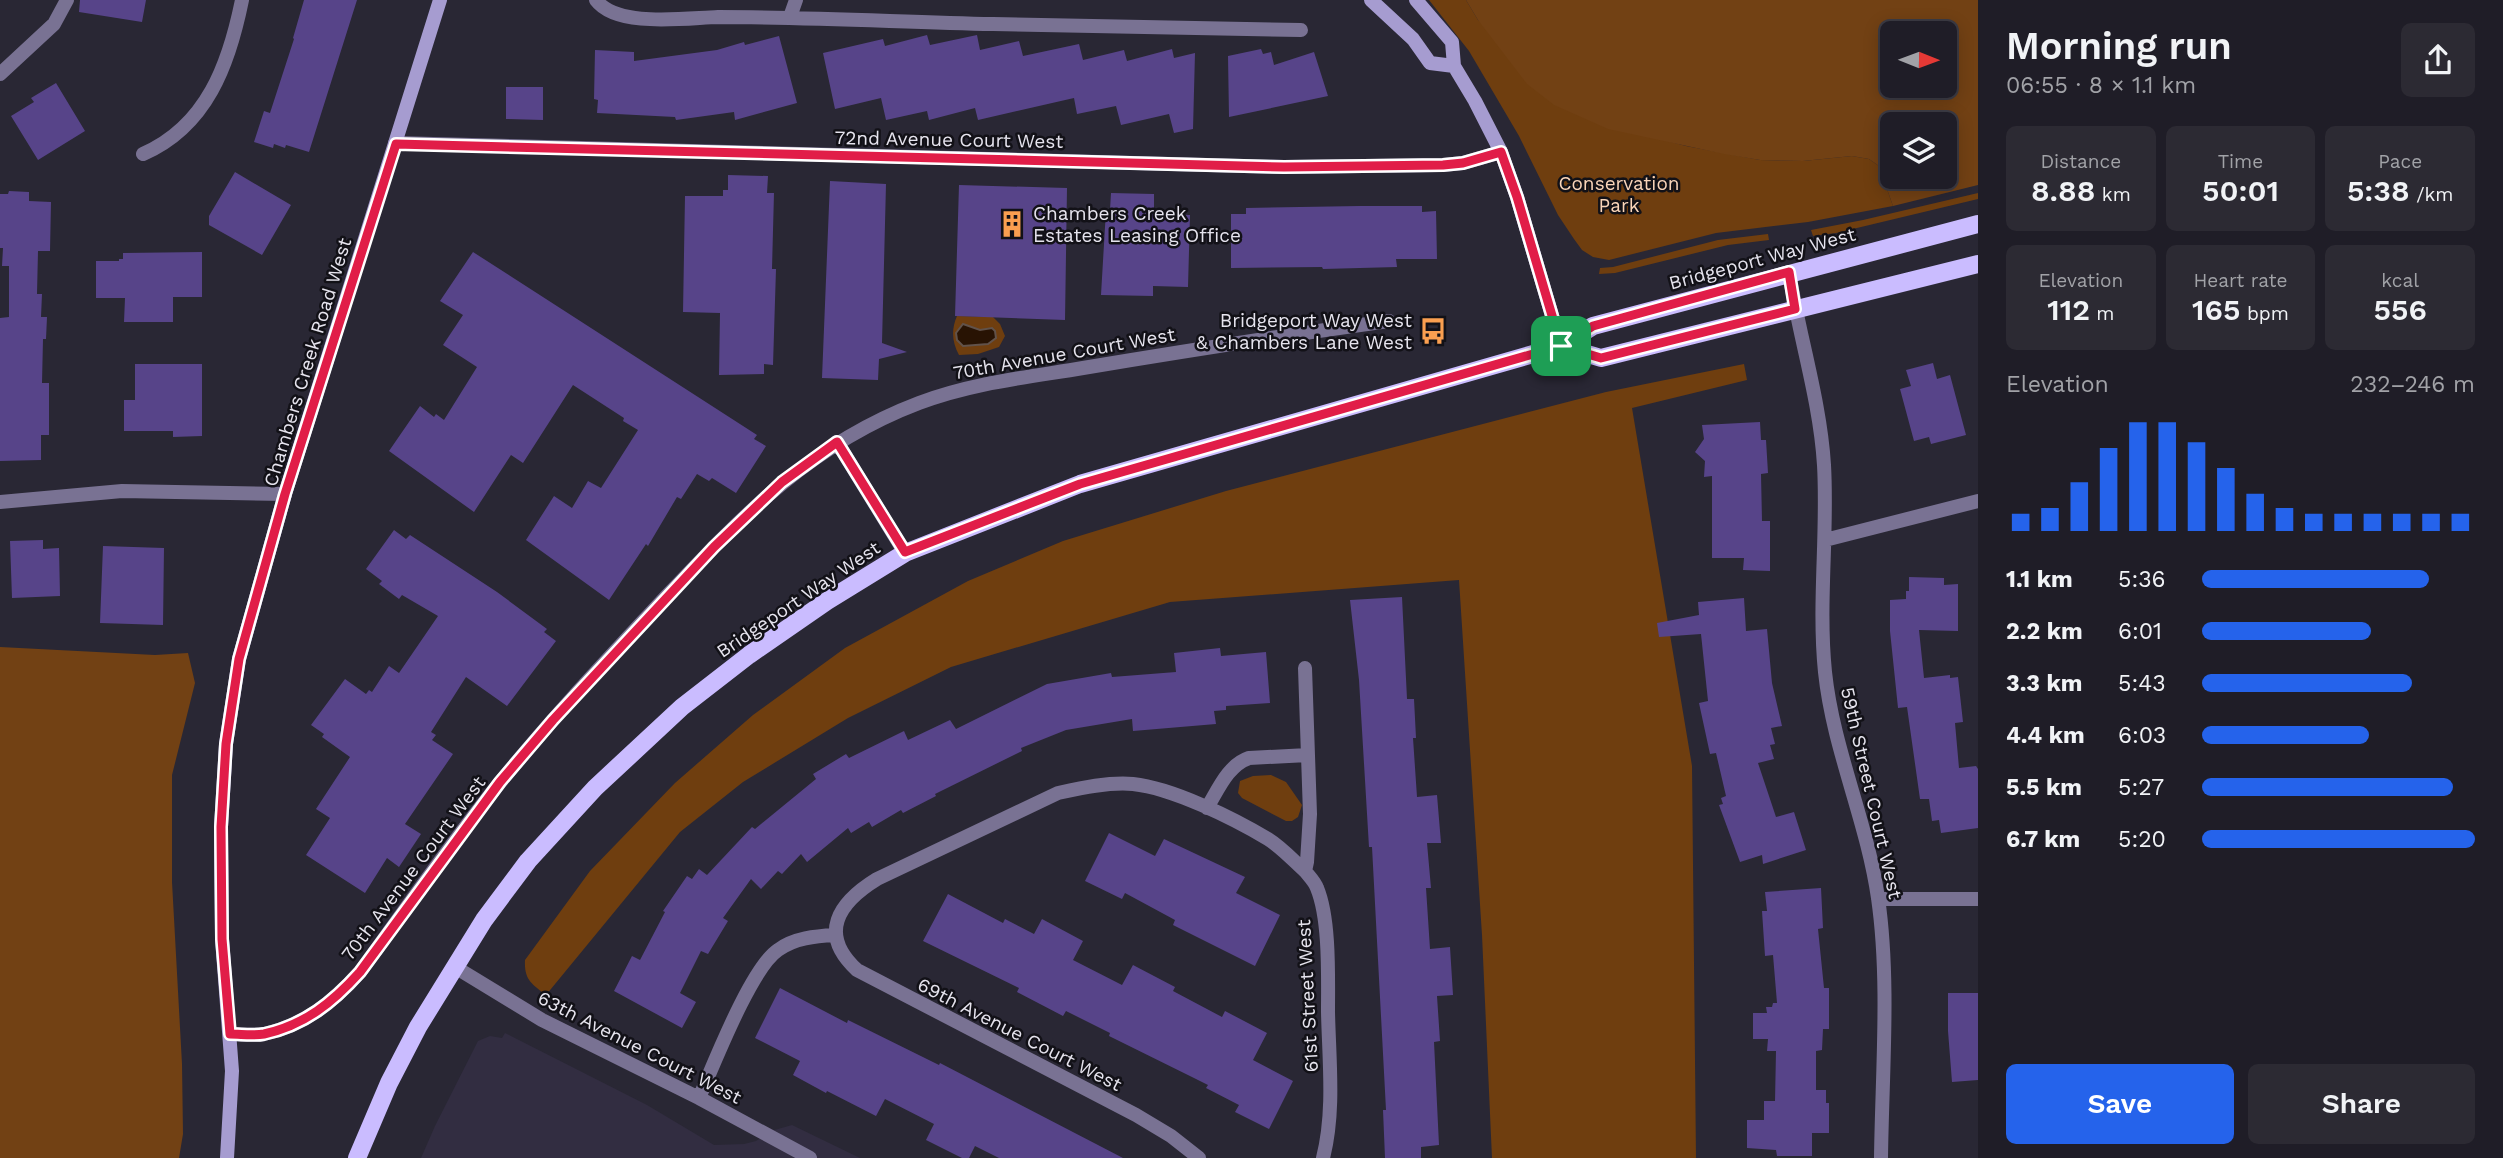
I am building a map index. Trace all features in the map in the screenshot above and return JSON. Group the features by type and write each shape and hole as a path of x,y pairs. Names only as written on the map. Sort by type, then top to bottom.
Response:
{"main road":[{"name":"Bridgeport Way West","path":"357,1158 389,1083 418,1027 484,920 528,861 595,788 682,707 749,655 905,552 1080,484 1561,346 1593,326 1978,224"},
{"path":"1561,346 1601,358 1978,264"}],"street":[{"path":"0,74 54,24 68,0"},
{"path":"143,154 166,143 183,129 206,103 228,57 242,0"},
{"name":"Chambers Creek Road West","path":"227,1158 232,1103 230,1034 222,939 221,859 226,744 239,659 285,494 440,0"},
{"path":"596,0 606,10 633,18 790,17 1301,30"},
{"path":"790,17 796,0"},
{"path":"1371,0 1413,39 1430,63 1454,66"},
{"path":"1416,0 1452,42 1454,66 1501,152 1561,346"},
{"name":"72nd Avenue Court West","path":"396,144 1284,167 1443,165 1463,163 1501,152"},
{"name":"59th Street Court West","path":"1789,272 1818,414 1824,463 1823,635 1829,701 1864,831 1878,899 1883,965 1881,1158"},
{"name":"70th Avenue Court West","path":"230,1034 263,1034 303,1020 319,1011 344,990 500,782 561,710 714,547 782,482 837,442 875,421 922,401 995,383 1200,348 1389,321"},
{"path":"837,442 905,552"},
{"path":"0,502 132,491 285,494"},
{"path":"1825,540 1978,501"},
{"path":"698,1098 751,984 770,956 784,946 800,940 835,934 845,905 864,887 1058,793 1086,787 1131,784 1150,787 1207,808 1269,840 1305,871 1311,814 1305,668"},
{"path":"1207,808 1231,770 1241,761 1250,758 1308,755"},
{"name":"61st Street West","path":"1305,871 1317,887 1324,917 1328,970 1330,1097 1324,1158"},
{"path":"1878,899 1978,899"},
{"name":"69th Avenue Court West","path":"835,934 841,953 865,975 1136,1115 1171,1136 1199,1158"},
{"name":"63th Avenue Court West","path":"455,967 542,1020 810,1158"}],"shaded area":[{"path":"1466,0 1978,0 1978,185 1893,206 1887,189 1957,189 1957,112 1880,112 1880,169 1869,159 1852,156 1803,161 1760,160 1608,129 1554,105 1527,84"},
{"path":"963,324 980,330 992,328 996,338 988,344 963,346 957,340 956,333"},
{"path":"0,647 155,655 188,653 195,683 172,775 172,882 182,1064 183,1134 179,1158 0,1158"},
{"path":"505,1033 647,1105 714,1145 756,1141 771,1131 792,1125 860,1158 421,1158 478,1041 490,1036 502,1038"}],"green space":[{"name":"Conservation Park","path":"1429,0 1466,0 1478,20 1660,139 1760,160 1803,161 1852,156 1869,159 1879,166 1880,189 1887,189 1893,206 1808,222 1716,233 1609,260 1593,257 1582,250 1558,215 1519,136 1469,51"},
{"path":"1978,193 1978,199 1836,233 1813,236 1811,230 1863,220"},
{"path":"1768,234 1769,240 1728,245 1615,273 1599,274 1600,268 1718,240"},
{"path":"957,316 993,317 1000,324 1005,336 999,347 978,354 959,355 953,336"},
{"path":"1744,364 1747,380 1632,408 1692,766 1696,1158 1492,1158 1482,935 1459,580 1170,602 951,667 848,718 743,782 680,832 546,995 528,977 525,960 590,871 675,783 753,715 845,648 968,581 1063,541 1226,491 1606,392"},
{"path":"1271,775 1286,782 1302,805 1298,817 1292,821 1286,821 1242,798 1238,793 1240,781 1253,776"}],"building":[{"path":"80,0 146,0 142,22 79,12"},
{"path":"304,0 357,0 309,152 286,145 285,148 274,144 273,148 254,142 264,111 270,113"},
{"path":"927,35 930,45 977,35 980,50 1019,41 1023,56 1079,44 1083,60 1124,50 1127,61 1172,49 1174,58 1195,53 1193,129 1174,133 1169,114 1121,125 1116,106 1077,114 1074,98 978,120 975,108 929,120 927,111 886,120 881,98 835,109 823,53 883,39 885,46"},
{"path":"779,36 797,103 735,120 734,112 676,120 675,117 597,113 598,100 594,99 595,50 634,52 634,61 717,50"},
{"path":"1261,49 1263,54 1271,52 1274,65 1314,52 1328,96 1229,117 1228,56"},
{"path":"56,83 85,131 38,160 11,116 34,102 31,98"},
{"path":"506,87 543,87 543,120 506,119"},
{"path":"235,172 291,205 262,255 209,225 209,216"},
{"path":"728,175 768,176 767,193 774,193 772,269 776,269 773,365 764,364 764,374 719,375 720,313 683,312 685,196 723,196 723,190 728,190"},
{"path":"830,181 886,184 882,343 907,352 879,359 878,380 822,378"},
{"name":"Chambers Creek Estates Leasing Office","path":"959,185 1067,188 1065,320 955,316"},
{"path":"9,191 29,192 29,201 51,202 50,251 38,251 37,294 42,294 41,317 47,317 46,339 43,339 42,383 49,383 49,435 41,435 41,460 0,461 0,318 9,317 9,266 2,266 0,194 8,194"},
{"path":"1111,193 1154,194 1154,214 1190,215 1188,287 1153,286 1153,296 1101,295 1106,210 1110,210"},
{"path":"1422,206 1422,212 1436,211 1437,259 1396,259 1397,267 1231,268 1231,214 1246,214 1246,208"},
{"path":"202,252 202,297 173,297 173,322 124,322 125,298 96,298 96,261 119,261 123,259 123,253"},
{"path":"473,252 757,435 754,439 766,446 736,493 712,478 709,481 697,474 681,499 677,497 648,546 646,544 609,600 526,540 554,496 572,508 588,481 601,488 638,430 623,421 624,418 573,385 523,463 511,455 474,512 389,451 420,406 434,417 436,414 444,420 477,367 443,345 463,315 440,301"},
{"path":"1933,363 1937,379 1950,375 1966,435 1931,444 1929,437 1914,441 1900,389 1911,386 1906,370"},
{"path":"135,364 202,364 202,436 173,437 173,431 124,431 124,400 135,400"},
{"path":"1760,422 1761,440 1766,440 1768,473 1761,474 1762,521 1770,521 1770,571 1743,570 1744,558 1712,558 1712,476 1704,477 1705,461 1695,452 1704,439 1702,425"},
{"path":"394,530 406,539 410,535 497,592 547,629 544,632 556,641 507,706 466,677 431,732 436,735 432,740 453,754 405,824 421,834 399,867 387,858 365,893 306,855 330,818 316,809 350,757 322,737 324,734 311,725 345,679 366,694 369,690 372,692 389,666 399,673 438,616 402,595 399,599 379,584 382,581 366,569"},
{"path":"43,540 43,549 59,548 60,596 12,598 10,541"},
{"path":"103,546 164,548 163,625 100,623"},
{"path":"1909,577 1944,578 1944,585 1958,584 1958,631 1919,630 1924,678 1950,675 1950,678 1958,677 1963,722 1955,723 1959,768 1976,766 1978,769 1978,828 1941,833 1939,820 1932,821 1929,799 1920,799 1907,707 1898,708 1890,631 1890,600 1906,599"},
{"path":"1402,597 1407,699 1414,699 1416,738 1413,738 1417,797 1437,795 1441,843 1427,843 1431,888 1426,888 1430,949 1450,947 1453,995 1437,996 1440,1041 1434,1042 1439,1145 1421,1147 1421,1158 1385,1158 1383,1110 1386,1110 1372,847 1369,847 1359,680 1350,600"},
{"path":"1744,598 1746,631 1767,629 1772,683 1782,726 1771,728 1775,744 1770,745 1774,759 1758,763 1776,817 1794,812 1806,850 1763,864 1762,855 1740,862 1719,805 1723,804 1721,798 1726,796 1716,753 1710,754 1699,703 1708,701 1701,634 1659,637 1657,623 1699,615 1698,602"},
{"path":"1220,648 1221,656 1266,652 1270,703 1226,706 1226,710 1214,711 1216,724 1133,731 1132,719 1066,730 1021,748 1022,751 872,827 869,822 851,833 848,828 807,862 801,854 782,874 778,871 761,889 751,879 723,918 728,921 708,954 701,951 680,993 696,1002 682,1028 614,991 632,956 640,960 665,912 663,911 687,876 692,879 699,869 707,875 752,827 755,829 816,779 813,774 846,754 849,758 904,731 908,740 950,720 956,729 1047,684 1111,673 1112,677 1176,672 1174,653"},
{"path":"1109,833 1155,856 1164,839 1245,877 1236,893 1280,915 1255,966 1173,925 1175,920 1125,893 1122,899 1085,881"},
{"path":"1821,888 1823,928 1818,929 1824,988 1829,988 1829,1029 1823,1029 1822,1050 1816,1051 1816,1090 1826,1090 1829,1133 1812,1133 1812,1156 1777,1156 1776,1150 1747,1148 1747,1120 1764,1120 1764,1101 1775,1101 1776,1051 1767,1051 1768,1039 1753,1039 1753,1013 1767,1013 1766,1007 1777,1003 1773,955 1765,956 1762,911 1767,911 1765,892"},
{"path":"948,894 1003,923 1005,919 1034,934 1042,919 1083,941 1073,960 1122,985 1133,965 1175,987 1173,991 1222,1017 1225,1011 1267,1033 1253,1060 1293,1081 1269,1129 1235,1112 1239,1105 1206,1088 1208,1085 1109,1036 1110,1033 1066,1011 1063,1016 1017,992 1019,988 923,941"},
{"path":"780,988 847,1023 848,1020 939,1065 940,1063 1123,1158 999,1158 975,1146 969,1158 962,1158 926,1140 934,1124 885,1099 876,1116 827,1091 826,1093 793,1075 800,1061 755,1038"},
{"path":"1948,993 1978,993 1978,1080 1952,1082"}],"place":[{"name":"Chambers Creek Estates Leasing Office","path":"1012,224"},
{"name":"Bridgeport Way West & Chambers Lane West","path":"1433,331"}],"route":[{"path":"1561,346 1080,484 905,552 837,442 782,482 714,547 613,653 500,782 344,990 319,1011 303,1020 263,1034 230,1034 222,939 221,827 226,744 239,659 285,494 396,144 1284,167 1443,165 1463,163 1501,152 1561,346 1601,358 1795,309 1789,272 1593,326 1561,346"}]}
